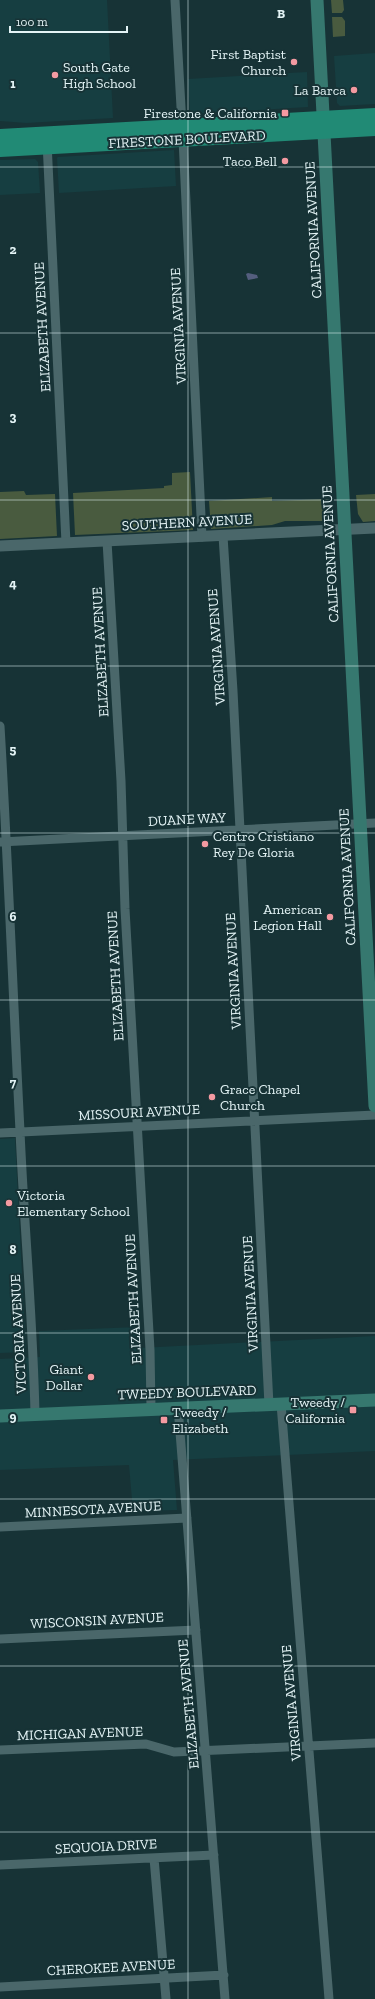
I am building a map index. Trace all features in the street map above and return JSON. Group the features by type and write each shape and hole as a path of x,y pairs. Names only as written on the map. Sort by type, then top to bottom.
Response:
{"main road":[{"name":"CALIFORNIA AVENUE","path":"317,0 375,1106"},
{"name":"FIRESTONE BOULEVARD","path":"324,125 375,115"},
{"name":"FIRESTONE BOULEVARD","path":"0,136 46,133 182,132 324,125 375,129"},
{"name":"FIRESTONE BOULEVARD","path":"0,150 47,147 182,132"},
{"name":"TWEEDY BOULEVARD","path":"0,1416 151,1408 375,1400"}],"street":[{"name":"VIRGINIA AVENUE","path":"175,0 202,537"},
{"name":"ELIZABETH AVENUE","path":"46,133 66,543"},
{"name":"SOUTHERN AVENUE","path":"0,546 375,528"},
{"name":"VIRGINIA AVENUE","path":"223,536 255,1121 275,1404 308,1746 329,1999"},
{"name":"ELIZABETH AVENUE","path":"107,541 150,1350 151,1408"},
{"name":"VICTORIA AVENUE","path":"0,726 4,842 29,1267 35,1414"},
{"name":"DUANE WAY","path":"4,842 375,824"},
{"name":"MISSOURI AVENUE","path":"0,1133 375,1115"},
{"name":"ELIZABETH AVENUE","path":"178,1407 226,1999"},
{"name":"MINNESOTA AVENUE","path":"0,1527 187,1518"},
{"name":"WISCONSIN AVENUE","path":"0,1639 196,1630"},
{"name":"MICHIGAN AVENUE","path":"0,1750 146,1744 174,1752 375,1743"},
{"name":"SEQUOIA DRIVE","path":"0,1864 214,1855"},
{"path":"154,1858 166,1999"},
{"name":"CHEROKEE AVENUE","path":"0,1987 224,1975"}],"shaded area":[{"name":"South Gate High School","path":"0,0 107,0 113,118 26,123 0,121"},
{"path":"375,53 375,104 340,106 337,103 334,56"},
{"path":"307,72 308,107 190,114 188,79"},
{"path":"174,150 176,186 59,193 58,157"},
{"path":"35,159 38,162 40,193 0,195 0,160"},
{"path":"246,274 257,275 258,278 248,280"},
{"name":"Victoria Elementary School","path":"15,1138 26,1352 0,1353 0,1139"},
{"path":"138,1327 139,1348 375,1336 375,1451 173,1460 177,1510 133,1511 129,1465 0,1470 0,1359 40,1357 39,1331"}],"green space":[{"path":"331,0 343,0 344,10 342,13 332,13"},
{"path":"332,17 342,17 345,21 345,36 333,37"},
{"path":"190,472 193,530 75,535 73,493 164,488 164,486 172,485 172,473"},
{"path":"24,491 26,495 55,494 57,536 0,539 0,492"},
{"path":"375,494 375,521 363,522 358,514 356,495"},
{"path":"272,497 272,501 328,499 329,521 285,521 272,525 211,529 209,501"}],"place":[{"name":"First Baptist Church","path":"294,62"},
{"name":"South Gate High School","path":"55,75"},
{"name":"La Barca","path":"354,90"},
{"name":"Firestone & California","path":"285,113"},
{"name":"Taco Bell","path":"285,161"},
{"name":"Centro Cristiano Rey De Gloria","path":"205,844"},
{"name":"American Legion Hall","path":"330,917"},
{"name":"Grace Chapel Church","path":"212,1097"},
{"name":"Victoria Elementary School","path":"9,1203"},
{"name":"Giant Dollar","path":"91,1377"},
{"name":"Tweedy / California","path":"353,1410"},
{"name":"Tweedy / Elizabeth","path":"164,1420"}]}
